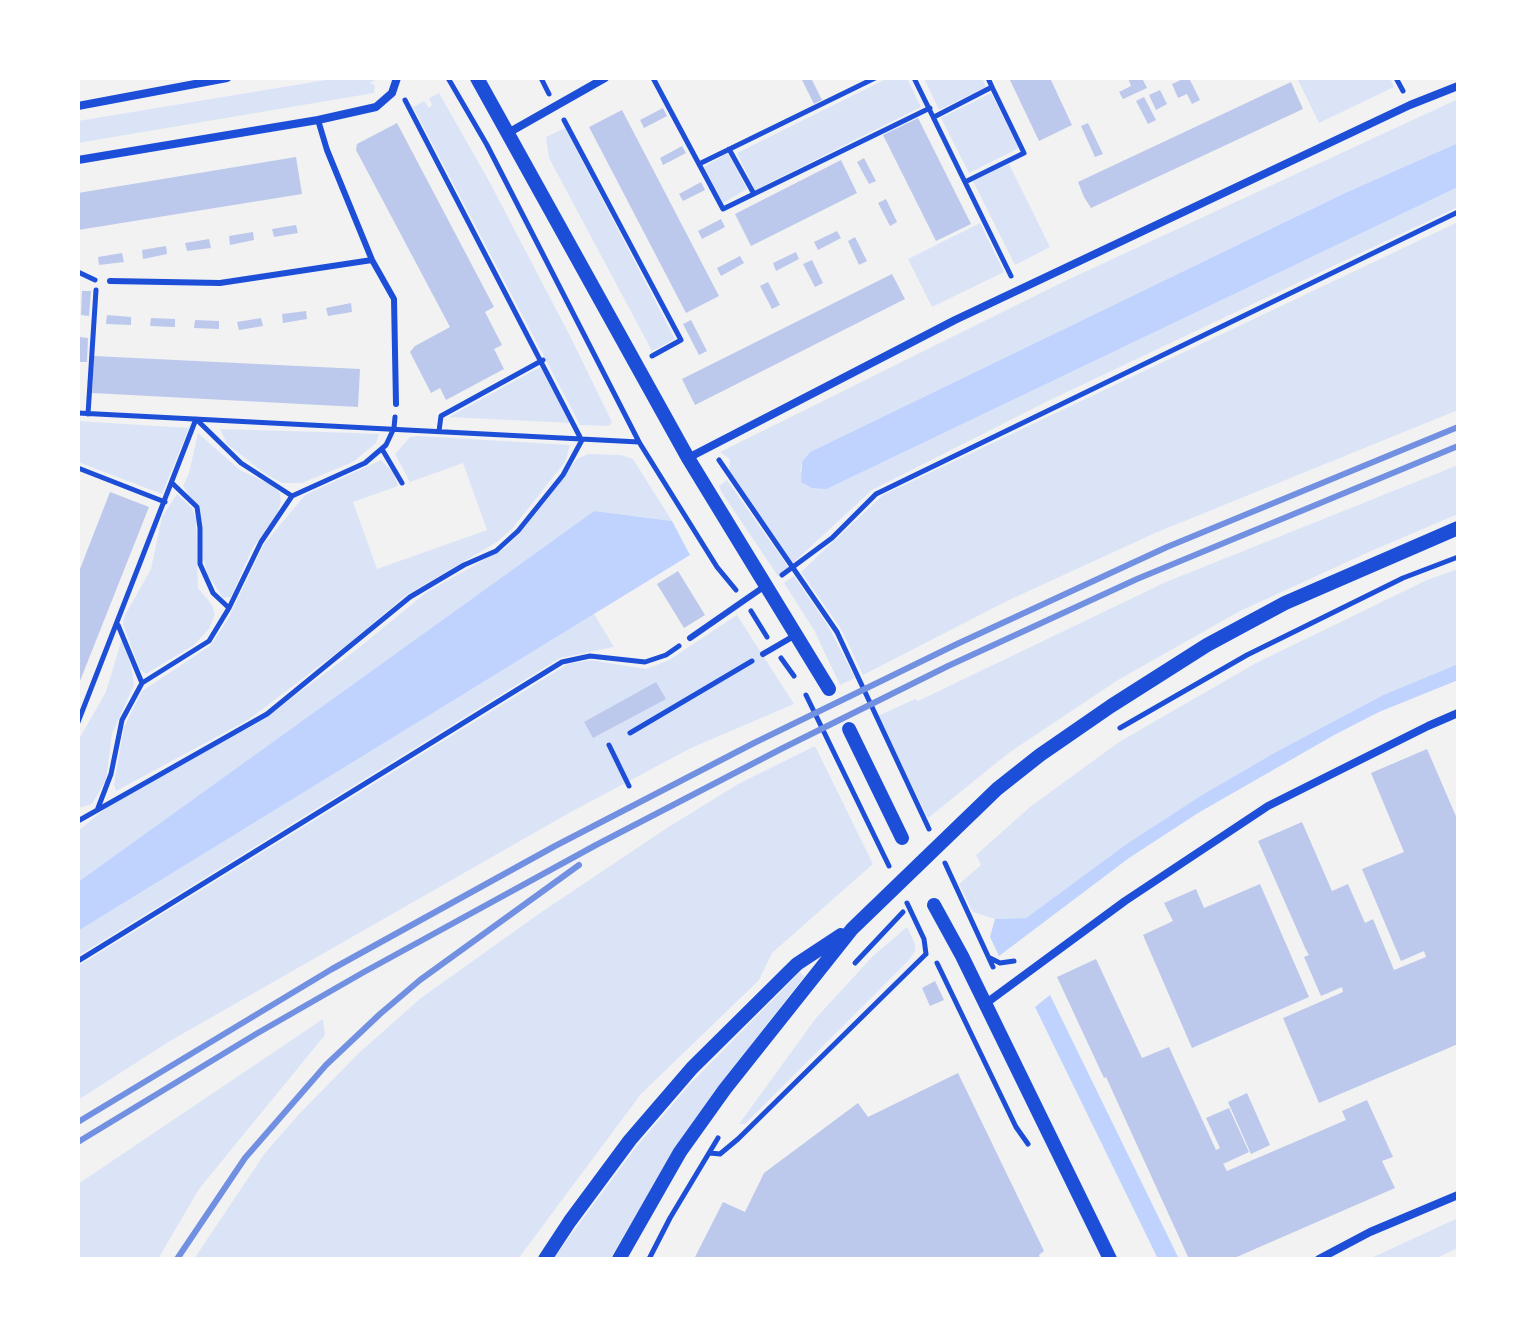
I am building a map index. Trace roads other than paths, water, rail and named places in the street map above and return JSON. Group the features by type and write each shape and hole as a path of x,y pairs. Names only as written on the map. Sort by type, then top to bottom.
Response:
{"street":[{"path":"78,106 227,78"},
{"path":"477,78 688,458 829,689"},
{"path":"508,133 605,78"},
{"path":"78,160 318,120 376,107 392,93 397,81"},
{"path":"688,458 1018,291 1410,105 1458,86"},
{"path":"619,1259 680,1152 725,1089 852,929 997,789 1040,755 1207,645 1285,603 1458,528"},
{"path":"985,1004 1125,901 1268,806 1458,713"},
{"path":"849,729 902,838"},
{"path":"934,905 1110,1259"},
{"path":"545,1259 630,1140 692,1068 797,964 852,929"},
{"path":"1319,1259 1370,1232 1458,1195"}],"lane":[{"path":"318,120 372,260 394,299 396,404"},
{"path":"110,281 220,283 372,260"},
{"path":"690,638 765,586"},
{"path":"763,654 797,634"}],"water":[{"path":"1458,143 1458,187 835,485 826,489 812,488 801,482 802,462 810,452 1345,193"},
{"path":"594,511 672,521 690,555 78,931 78,882"},
{"path":"1458,664 1458,680 1379,712 1198,813 1129,858 999,956 990,937 995,919 1026,918 1128,843 1202,795 1383,695"},
{"path":"1050,995 1179,1259 1158,1259 1035,1007"}],"railway":[{"path":"78,1122 332,969 555,846 754,743 957,644 1167,547 1458,427"},
{"path":"78,1142 364,972 596,845 781,749 948,666 1137,579 1458,446"},
{"path":"177,1259 245,1158 326,1065 420,980 579,865"}]}
